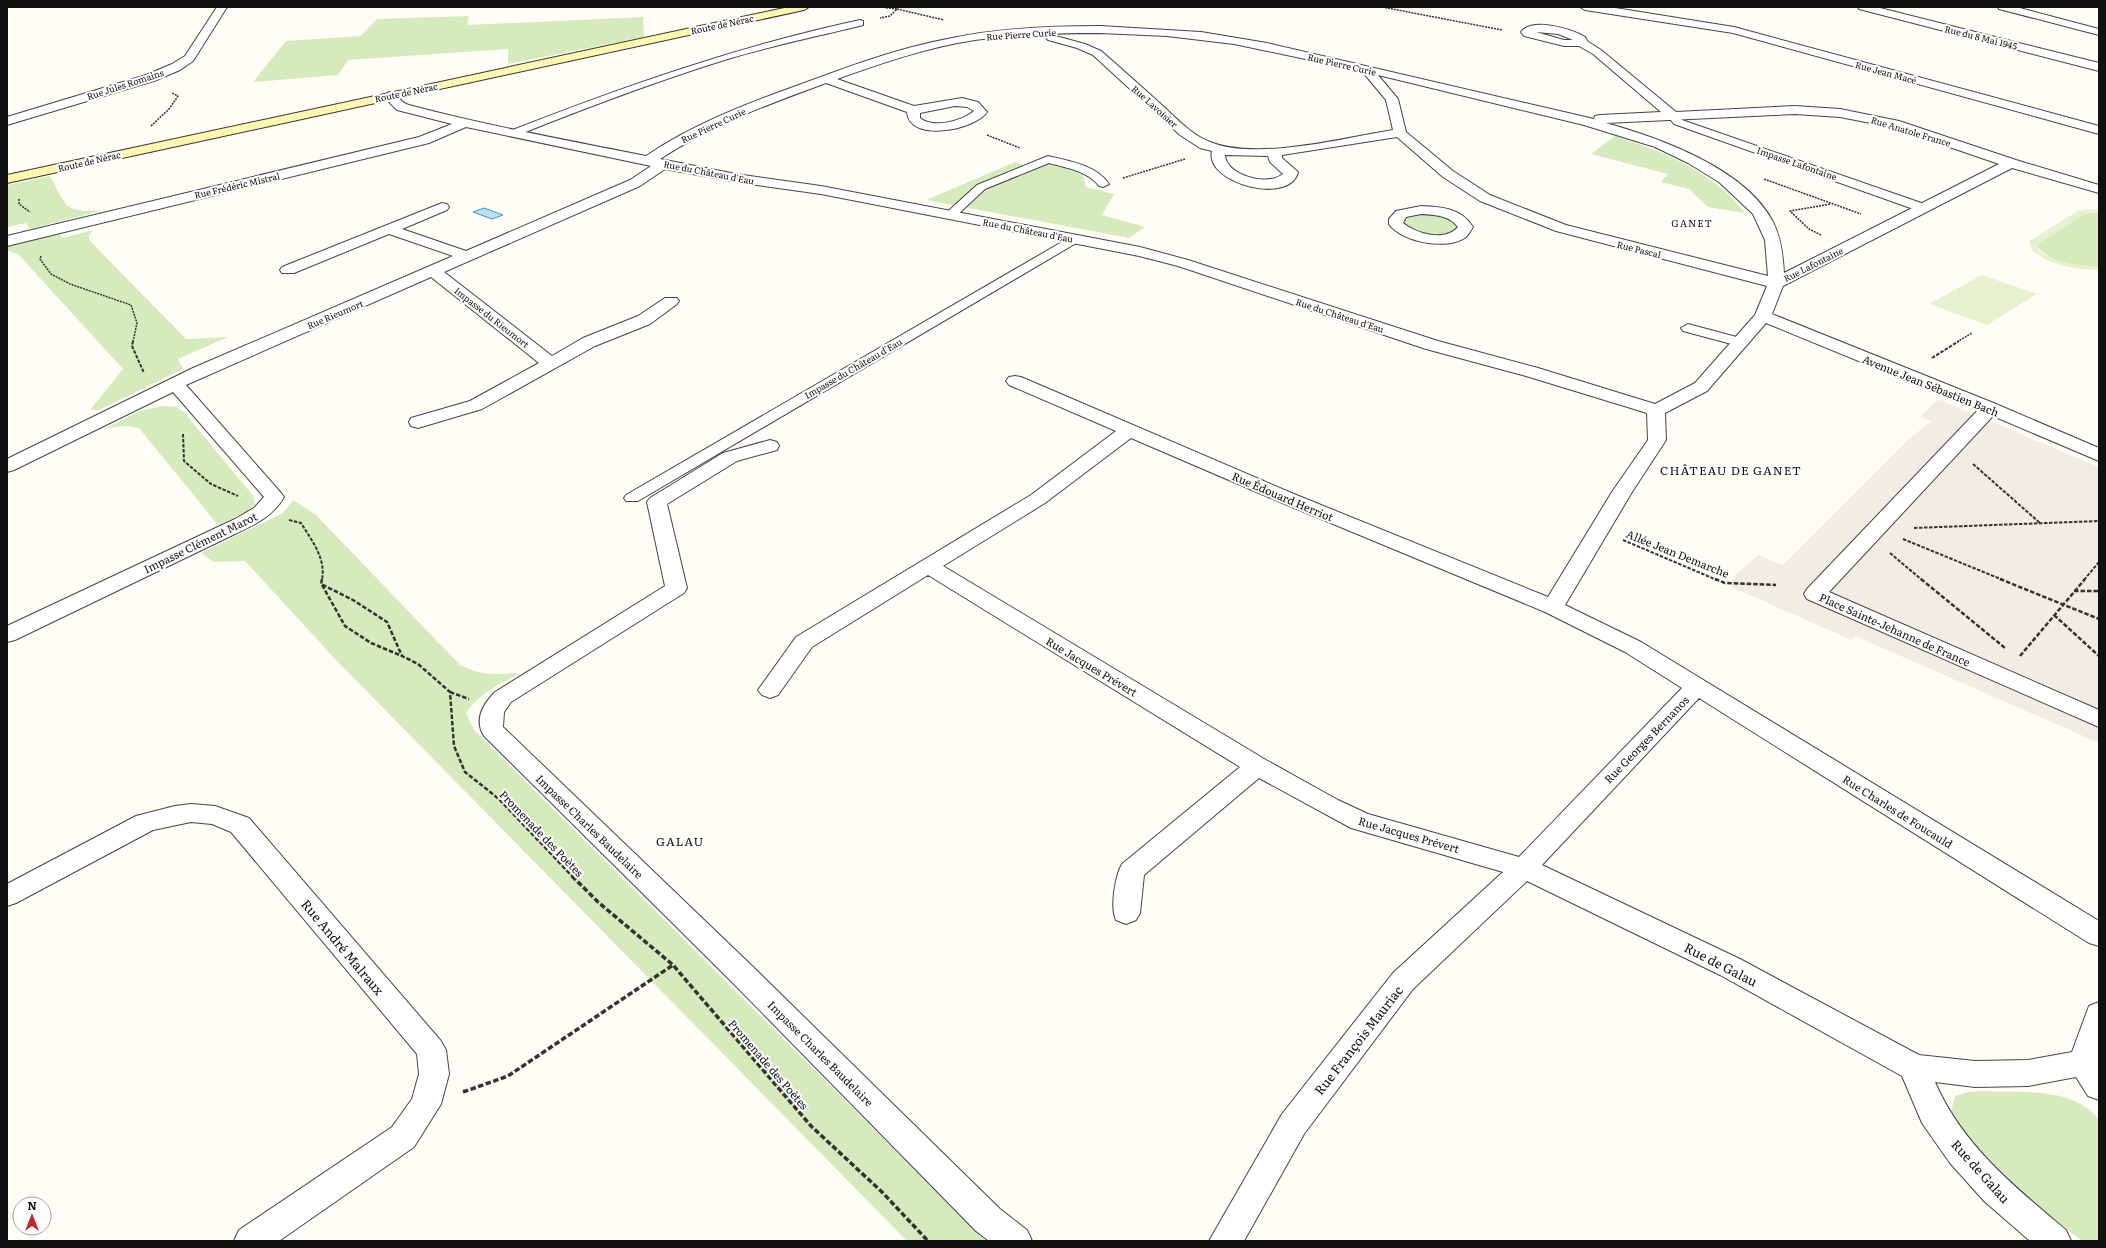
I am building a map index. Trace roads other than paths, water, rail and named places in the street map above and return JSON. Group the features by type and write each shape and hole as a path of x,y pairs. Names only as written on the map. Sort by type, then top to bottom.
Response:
{"main road":[{"name":"Route de Nérac","path":"7,179 804,7"}],"street":[{"name":"Rue Jules Romains","path":"7,121 150,78 176,67 189,58 222,7"},
{"name":"Rue Jean Macé","path":"1585,7 1671,19 1734,30 2099,130"},
{"path":"1662,7 1671,19"},
{"name":"Rue du 8 Mai 1945","path":"1863,7 2099,67"},
{"path":"2003,7 2020,9 2099,32"},
{"path":"1102,46 1134,31"},
{"name":"Rue Pierre Curie","path":"648,161 702,128 744,110 826,79 935,45 974,37 1022,32 1134,31 1231,40 1268,46 1573,119 1653,142 1681,155 1722,178 1741,192 1764,218 1772,233 1776,258 1776,283"},
{"name":"Rue Lavoisier","path":"1022,32 1102,46 1188,135 1206,146 1219,149 1252,152 1275,152 1400,133"},
{"path":"1581,43 1597,52 1672,115"},
{"path":"1367,70 1392,100 1400,133"},
{"path":"826,79 913,110 955,102 974,105 980,108 981,112 978,116 957,124 940,127 920,124 913,121 911,117 913,110"},
{"name":"Rue du Château d'Eau","path":"389,96 402,107 465,123 736,178 821,190 1140,252 1183,263 1432,345 1656,410"},
{"path":"7,106 25,115"},
{"name":"Rue Anatole France","path":"1573,119 1621,119 1672,115 1795,110 1840,113 1894,124 2011,163 2099,189"},
{"name":"Rue Frédéric Mistral","path":"7,241 424,140 465,123"},
{"name":"Rue Pascal","path":"1400,133 1463,185 1504,206 1561,228 1591,237 1776,283"},
{"path":"1219,149 1218,160 1226,169 1243,181 1261,184 1280,182 1290,176 1291,172 1275,158 1275,152"},
{"name":"Rue Lafontaine","path":"1656,410 1702,387 1739,342 1763,316 1776,283 2011,163"},
{"name":"Rue Rieumort","path":"7,466 206,369 635,183 664,164"},
{"path":"1456,217 1504,206"},
{"path":"288,270 442,208"},
{"path":"389,229 467,256"},
{"name":"Impasse du Rieumort","path":"433,271 552,364"},
{"path":"418,422 476,405 589,342 644,320 671,301"},
{"name":"Avenue Jean Sébastien Bach","path":"1763,316 1990,408 2099,455"},
{"name":"Rue Édouard Herriot","path":"1014,381 1294,501 1553,607"},
{"name":"Impasse Clément Marot","path":"7,634 261,512 271,504 274,497 176,384"},
{"name":"Place Sainte-Jehanne de France","path":"1990,408 1815,594 2099,719"},
{"path":"1553,607 1599,529 1657,440 1656,410"},
{"path":"770,690 804,642 1038,499 1130,430"},
{"path":"2073,444 2099,444"},
{"name":"Impasse Charles Baudelaire","path":"770,446 730,457 657,502 676,588 503,697 494,708 490,718 492,730 740,972 988,1220 1015,1241"},
{"name":"Rue Jacques Prévert","path":"927,566 1257,766 1329,806 1360,821 1524,868"},
{"name":"Rue Georges Bernanos","path":"1524,868 1696,687 1633,647 1553,607"},
{"name":"Rue Charles de Foucauld","path":"1696,687 2099,935"},
{"path":"1126,913 1131,871 1257,766"},
{"name":"Rue André Malraux","path":"7,896 144,823 175,815 191,813 215,814 240,825 431,1050 434,1074 426,1104 403,1138 251,1241"},
{"name":"Rue de Galau","path":"1524,868 1730,968 1914,1067 1975,1074 2028,1073 2083,1063"},
{"name":"Rue François Mauriac","path":"1226,1241 1293,1124 1403,981 1524,868"},
{"path":"2099,1014 2083,1063 2099,1087"},
{"name":"Rue de Galau","path":"1914,1067 1933,1113 1961,1153 1996,1191 2054,1241"}],"lane":[{"path":"514,133 618,92 727,55 779,40 860,23"},
{"name":"Impasse Lafontaine","path":"1672,115 1678,122 1924,208"},
{"path":"950,215 981,187 1048,159 1091,173 1101,178 1103,184"},
{"name":"Impasse du Château d'Eau","path":"632,498 1074,239"},
{"path":"1688,328 1739,342"}],"water":[{"path":"484,208 503,215 492,219 473,212"}],"district":[{"name":"GANET","path":"1692,222"},
{"name":"CHÂTEAU DE GANET","path":"1731,470"},
{"name":"GALAU","path":"680,841"}]}
